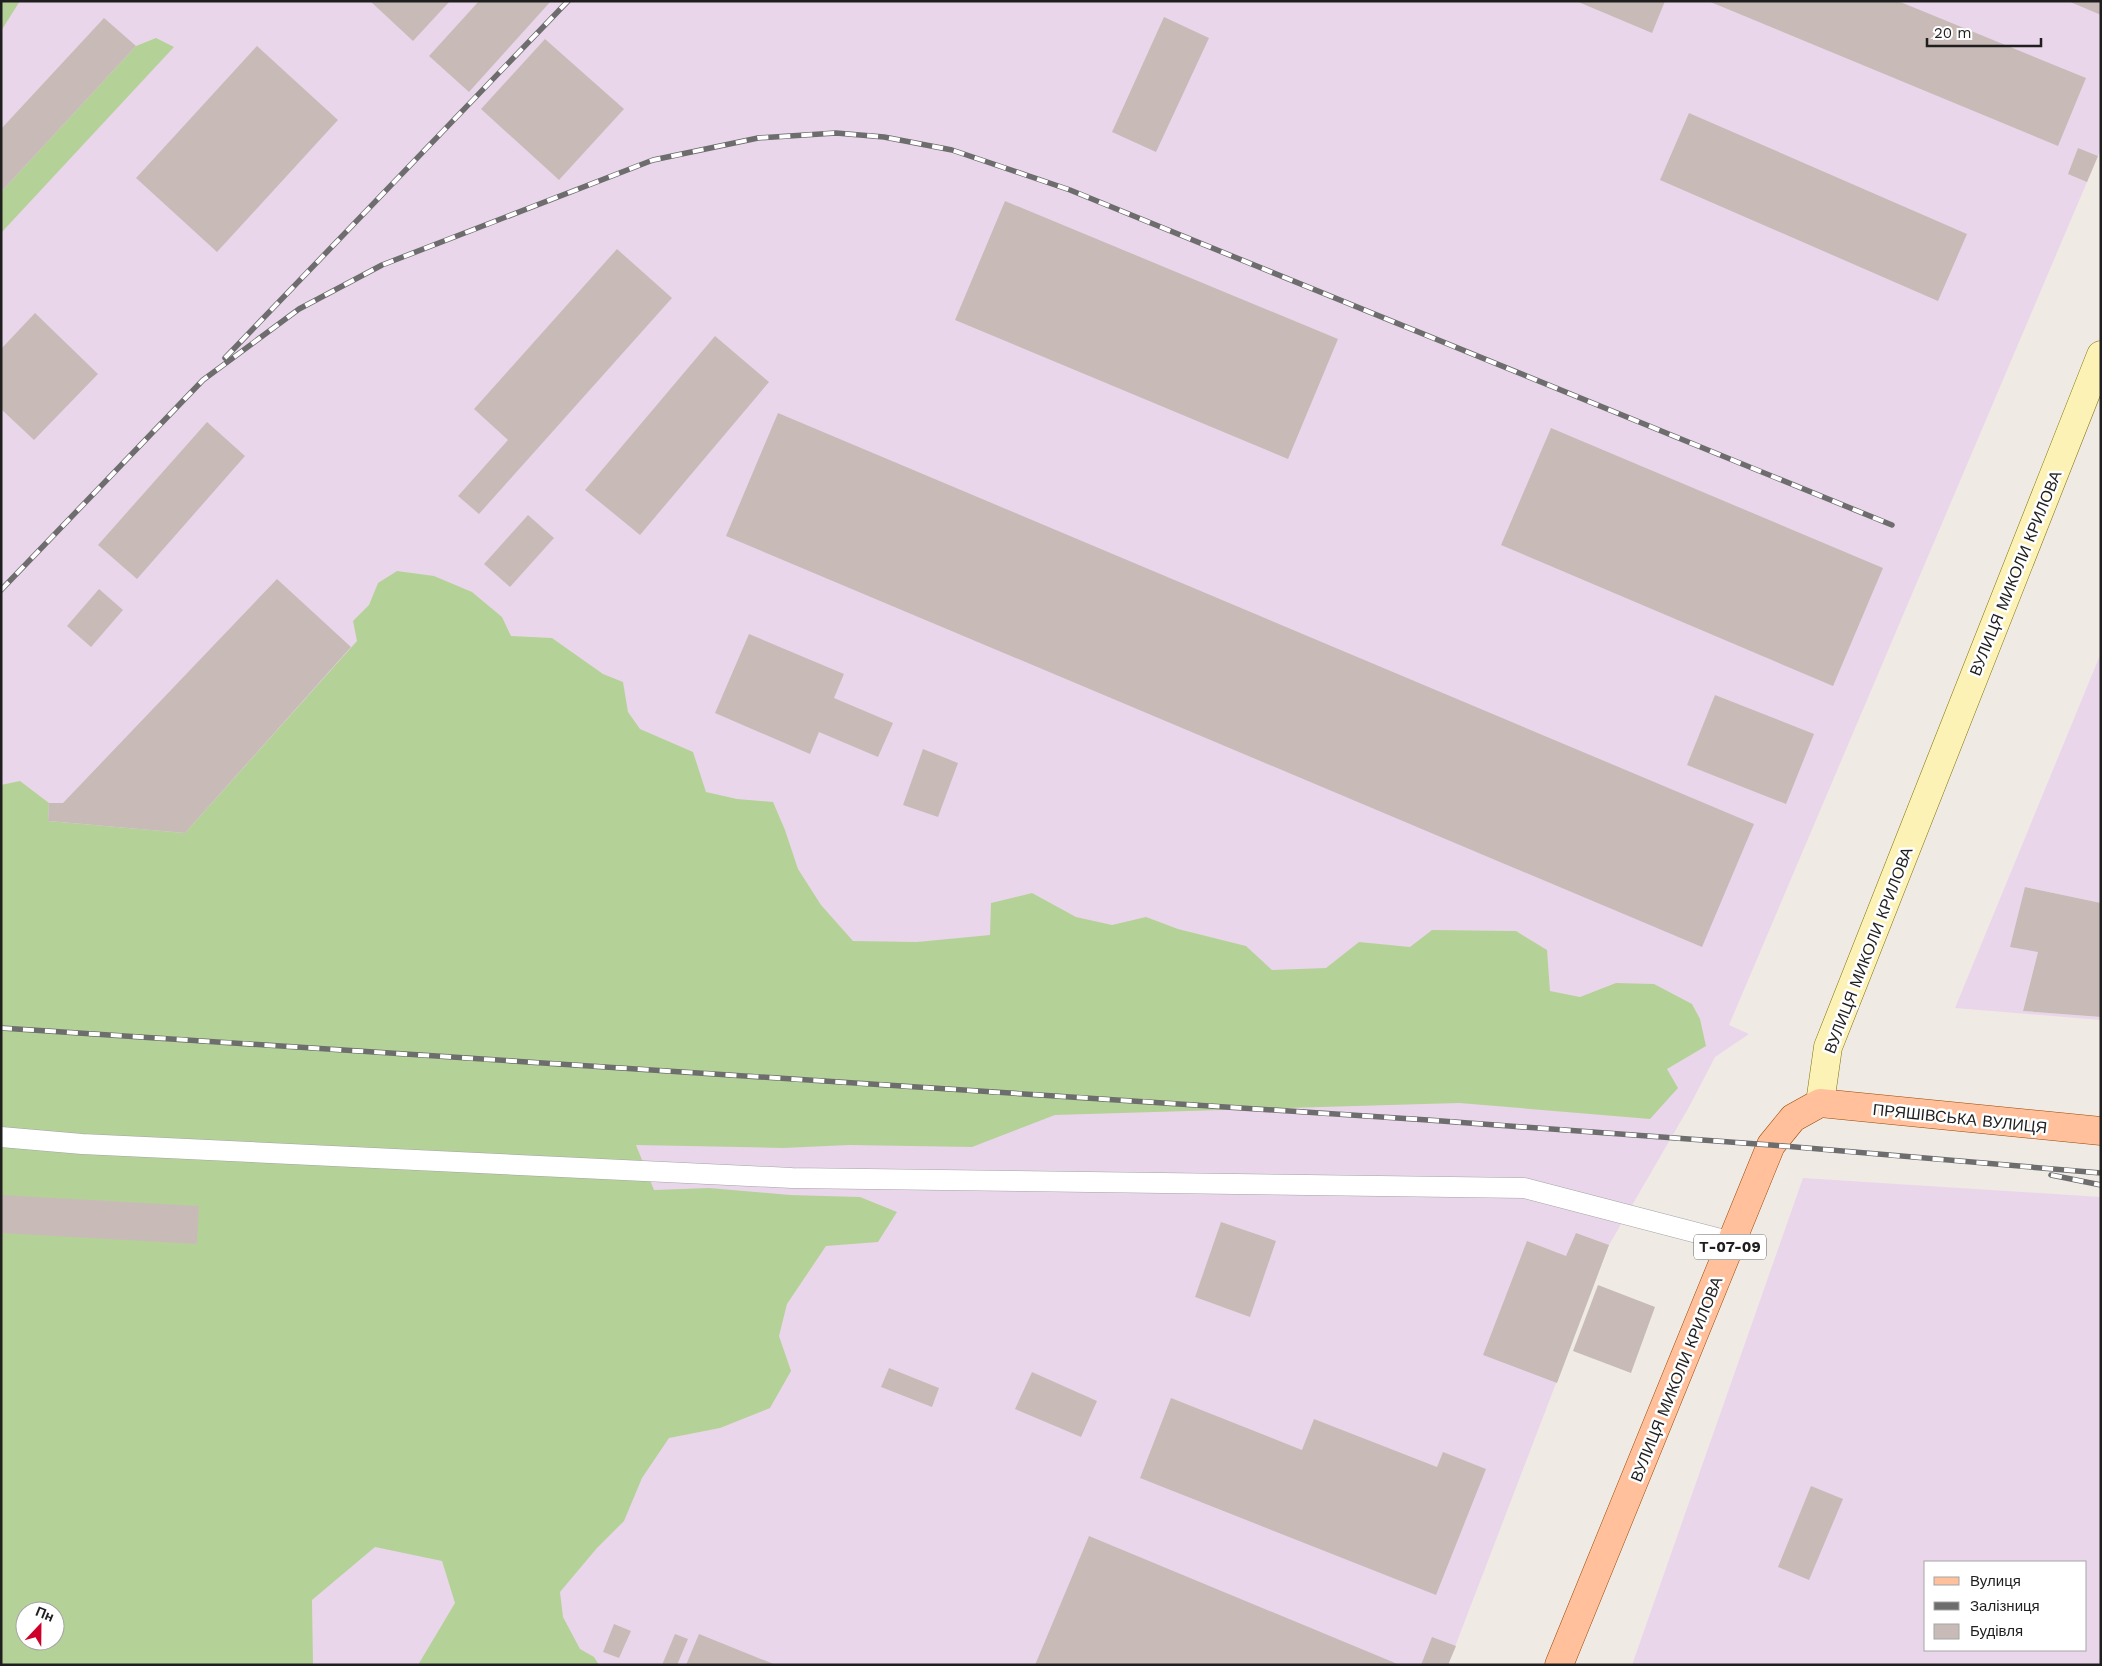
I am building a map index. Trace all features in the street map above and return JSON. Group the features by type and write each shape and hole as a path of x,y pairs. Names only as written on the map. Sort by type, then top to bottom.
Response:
{"main road":[{"name":"ПРЯШІВСЬКА ВУЛИЦЯ","path":"1820,1103 2101,1132"},
{"name":"ВУЛИЦЯ МИКОЛИ КРИЛОВА","path":"1559,1665 1771,1145 1793,1118 1820,1103"}],"street":[{"name":"ВУЛИЦЯ МИКОЛИ КРИЛОВА","path":"1820,1103 1828,1047 2101,355"}],"lane":[{"path":"1,1137 82,1144 792,1178 1524,1188 1732,1242"}],"shaded area":[{"path":"1,1 2101,1 2101,149 1729,1025 1749,1034 1715,1057 1689,1107 1609,1245 1448,1665 1,1665"},
{"path":"2101,653 2101,903 2025,887 2038,952 2023,1011 2101,1017 2101,1020 1955,1008"},
{"path":"1803,1178 2101,1197 2101,1665 1632,1665"}],"green space":[{"path":"1,1 20,1 1,31"},
{"path":"156,38 174,47 1,233 1,192 136,46"},
{"path":"397,571 434,576 472,592 502,617 511,636 552,638 603,674 623,682 628,712 640,729 693,752 706,792 737,799 773,802 798,869 821,905 853,941 917,942 990,935 991,903 1032,893 1076,917 1112,925 1146,917 1178,929 1246,946 1272,970 1326,968 1359,942 1410,947 1432,930 1516,931 1547,950 1550,991 1580,997 1616,983 1654,984 1692,1004 1700,1019 1706,1046 1667,1069 1678,1088 1650,1119 1459,1103 1055,1115 972,1147 849,1145 783,1148 636,1145 654,1190 709,1188 790,1195 860,1197 897,1212 878,1242 826,1246 787,1304 779,1336 791,1371 770,1408 720,1428 669,1438 642,1478 624,1521 597,1548 560,1592 563,1617 580,1649 594,1657 599,1665 418,1665 455,1603 442,1561 375,1547 312,1600 313,1665 1,1665 1,785 20,781 49,803 48,821 185,833 357,641 353,621 369,605 378,583"}],"building":[{"path":"370,1 450,1 413,41"},
{"path":"479,1 551,1 469,92 429,56"},
{"path":"1576,1 1665,1 1652,33"},
{"path":"1708,1 1898,1 2086,78 2058,146"},
{"path":"2068,1 2101,1 2101,15"},
{"path":"1164,17 1209,38 1156,152 1112,132"},
{"path":"104,18 136,46 1,192 1,129"},
{"path":"545,39 624,109 559,180 481,109"},
{"path":"257,46 338,120 217,252 136,178"},
{"path":"1689,113 1967,234 1938,301 1660,180"},
{"path":"2078,148 2098,156 2087,182 2068,174"},
{"path":"1005,201 1338,339 1288,459 955,320"},
{"path":"617,249 672,298 479,514 458,496 508,440 474,409"},
{"path":"35,313 98,374 34,440 1,409 1,349"},
{"path":"715,336 769,382 640,535 585,490"},
{"path":"778,413 1754,824 1702,947 726,536"},
{"path":"207,422 245,456 137,579 98,545"},
{"path":"1551,428 1883,568 1833,686 1501,545"},
{"path":"528,515 554,538 510,587 484,564"},
{"path":"277,579 351,647 185,833 48,821 49,803 63,803"},
{"path":"99,589 123,610 91,647 67,626"},
{"path":"749,634 844,674 834,698 893,723 878,757 819,732 810,754 715,713"},
{"path":"1715,695 1814,734 1786,804 1687,765"},
{"path":"923,749 958,763 938,817 903,805"},
{"path":"2025,887 2101,903 2101,1017 2023,1011 2038,952 2010,947"},
{"path":"1,1195 199,1206 197,1244 1,1233"},
{"path":"1221,1222 1276,1241 1250,1317 1195,1297"},
{"path":"1576,1233 1609,1245 1557,1383 1483,1355 1527,1241 1566,1256"},
{"path":"1598,1285 1655,1307 1631,1373 1573,1351"},
{"path":"889,1368 939,1388 932,1407 881,1387"},
{"path":"1032,1372 1097,1401 1081,1437 1015,1409"},
{"path":"1171,1398 1302,1450 1314,1419 1437,1467 1443,1452 1486,1469 1436,1595 1140,1478"},
{"path":"1811,1486 1843,1499 1809,1580 1778,1567"},
{"path":"1089,1536 1400,1665 1035,1665"},
{"path":"614,1624 631,1631 619,1658 603,1652"},
{"path":"675,1634 688,1639 677,1665 662,1665"},
{"path":"699,1634 776,1665 686,1665"},
{"path":"1432,1637 1456,1646 1448,1665 1421,1665"}],"railway":[{"path":"225,358 568,1"},
{"path":"1,590 203,380 299,309 382,265 653,160 758,138 836,133 884,137 952,150 1070,190 1892,525"},
{"path":"1,1028 1428,1120 1771,1145 2101,1173"},
{"path":"2051,1175 2101,1185"}]}
